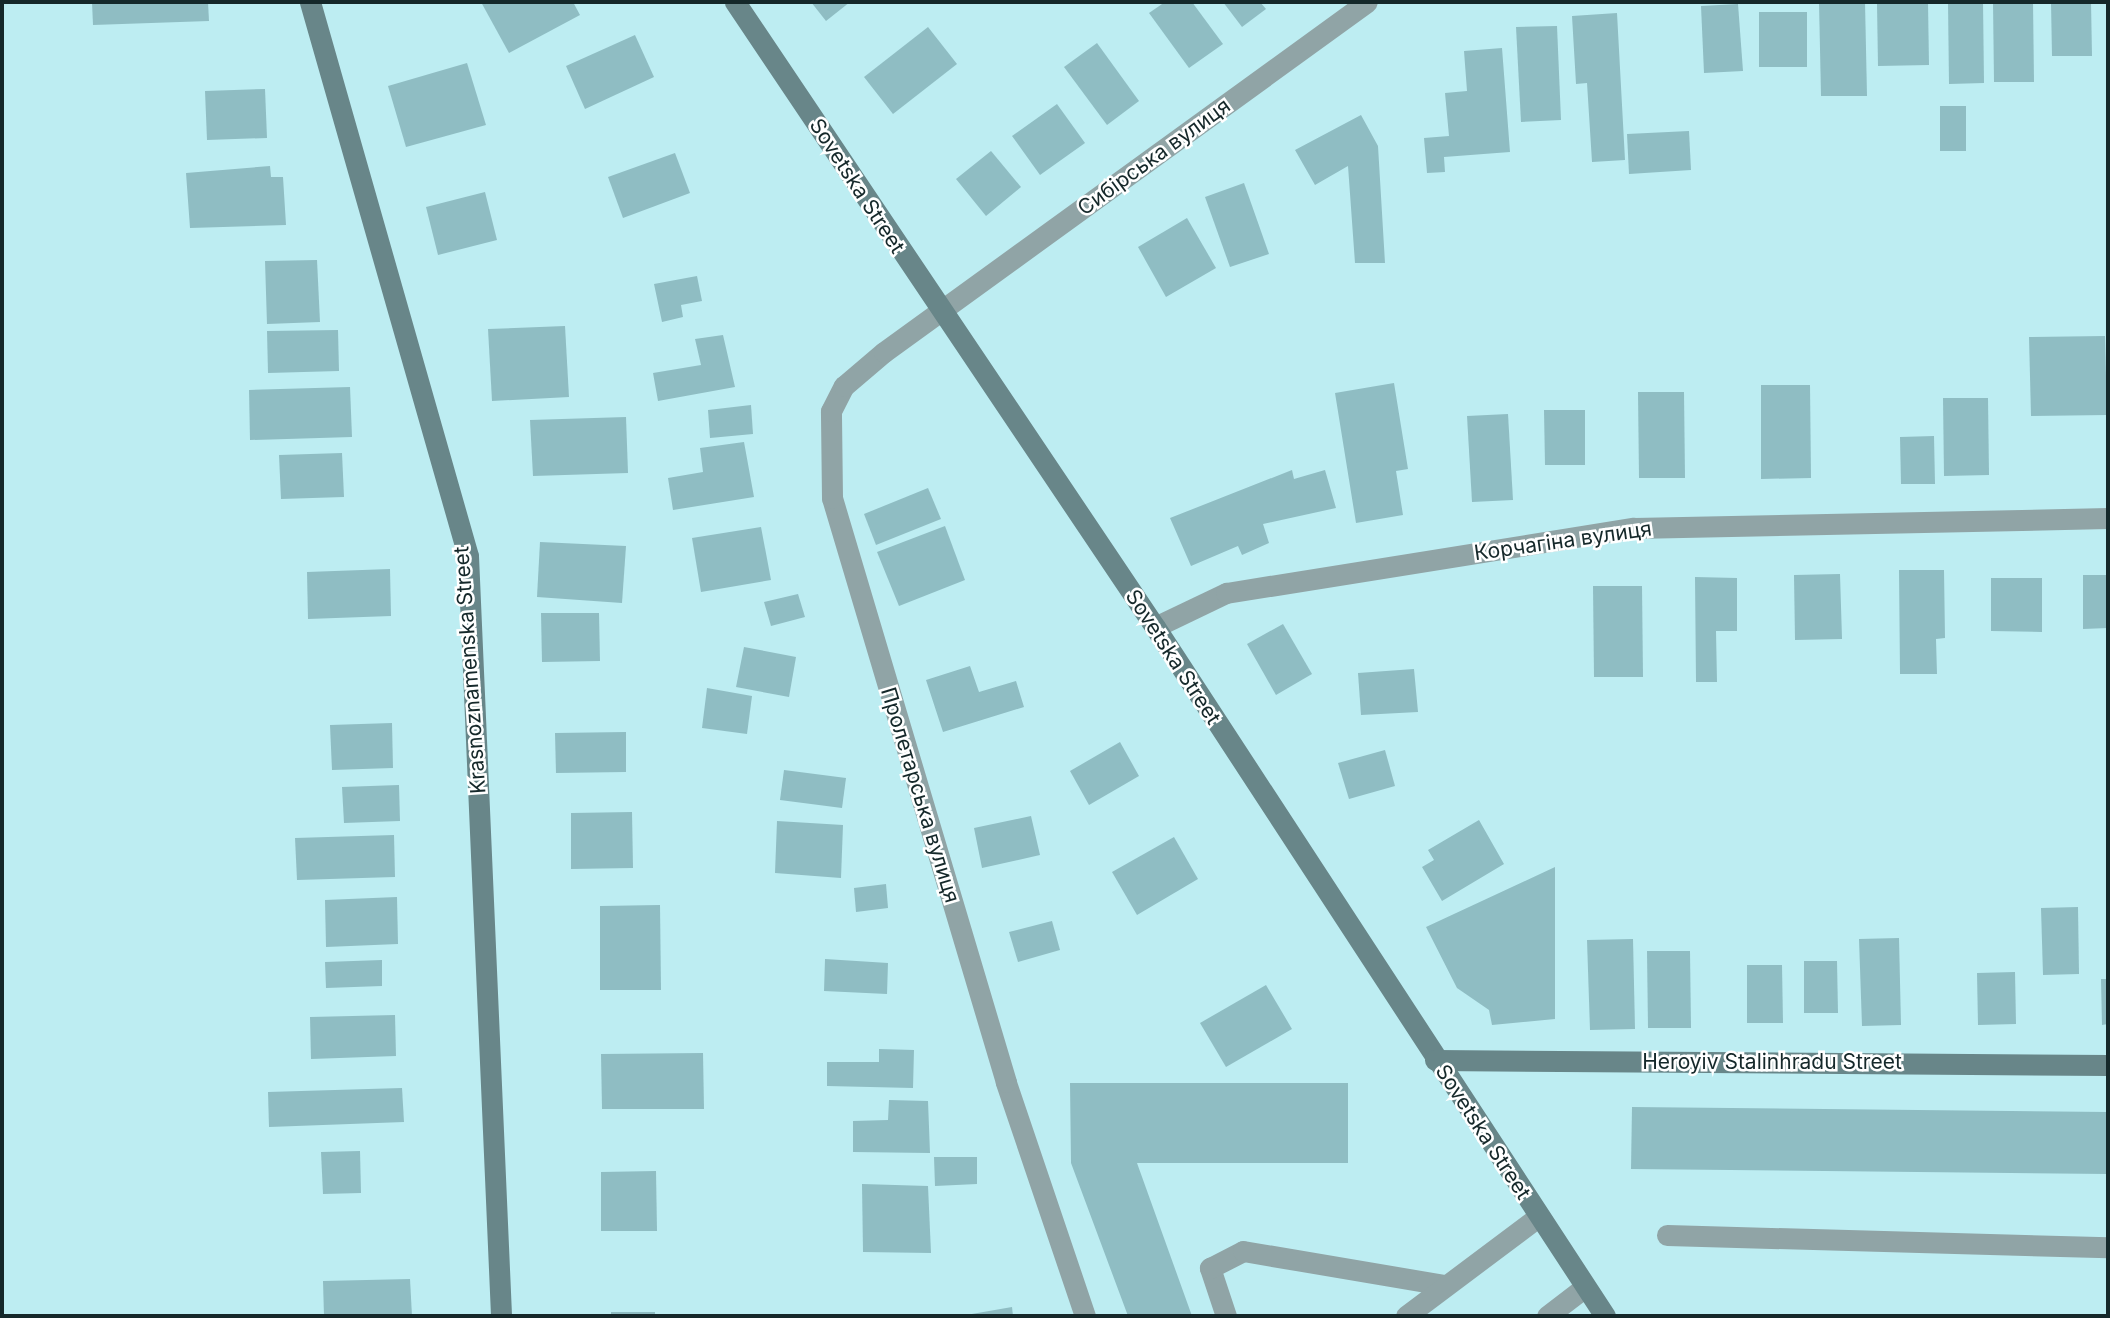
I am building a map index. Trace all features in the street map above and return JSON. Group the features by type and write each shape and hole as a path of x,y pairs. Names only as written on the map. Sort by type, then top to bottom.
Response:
{"street":[{"name":"Krasnoznamenska Street","path":"310,2 468,556 501,1316"},
{"name":"Sovetska Street","path":"735,2 941,313 1155,627 1435,1060 1605,1316"},
{"name":"Сибірська вулиця","path":"941,313 1367,2"},
{"name":"Пролетарська вулиця","path":"941,313 844,386 831,411 827,441 832,498 1006,1082 1085,1316"},
{"name":"Корчагіна вулиця","path":"1155,627 1226,593 1634,528 2108,518"},
{"name":"Heroyiv Stalinhradu Street","path":"1435,1060 2108,1065"},
{"path":"1406,1316 1443,1285 1539,1216"},
{"path":"1667,1235 2108,1247"},
{"path":"1226,1316 1210,1268 1243,1251 1443,1285"},
{"path":"1547,1316 1585,1287"}],"building":[{"path":"92,2 208,2 209,21 93,25"},
{"path":"481,2 573,2 580,15 509,53"},
{"path":"811,2 850,2 826,21"},
{"path":"1165,2 1192,2 1223,44 1189,68 1149,13"},
{"path":"1223,2 1260,2 1266,9 1242,27"},
{"path":"1819,2 1865,2 1867,96 1821,96"},
{"path":"1948,2 1983,2 1984,83 1949,84"},
{"path":"1993,2 2033,2 2034,82 1994,82"},
{"path":"2051,2 2091,2 2092,56 2052,56"},
{"path":"1928,3 1929,65 1878,66 1877,4"},
{"path":"1738,4 1743,71 1704,73 1701,6"},
{"path":"1759,12 1807,12 1807,67 1759,67"},
{"path":"1617,13 1625,160 1592,162 1587,83 1576,84 1572,16"},
{"path":"1557,26 1561,120 1521,122 1516,27"},
{"path":"928,27 957,64 893,114 864,77"},
{"path":"635,35 654,77 585,109 566,66"},
{"path":"1097,43 1139,101 1107,125 1064,67"},
{"path":"1502,48 1510,152 1444,157 1445,172 1427,173 1424,138 1449,136 1445,93 1467,91 1464,51"},
{"path":"467,63 486,125 406,147 388,86"},
{"path":"265,89 267,138 207,140 205,91"},
{"path":"1057,104 1085,143 1040,175 1012,136"},
{"path":"1940,106 1966,106 1966,151 1940,151"},
{"path":"1361,115 1378,146 1385,263 1355,263 1348,166 1315,185 1295,150"},
{"path":"1689,131 1691,170 1629,174 1627,134"},
{"path":"991,151 1021,187 986,216 956,179"},
{"path":"675,153 690,193 623,218 608,177"},
{"path":"270,166 271,177 283,177 286,225 190,228 186,173"},
{"path":"1244,183 1269,254 1230,267 1205,197"},
{"path":"485,192 497,240 438,255 426,207"},
{"path":"1187,218 1216,268 1166,297 1138,247"},
{"path":"317,260 320,322 267,324 265,261"},
{"path":"697,276 702,301 681,305 683,317 662,322 654,284"},
{"path":"565,326 569,397 492,401 488,329"},
{"path":"338,330 339,371 268,373 267,331"},
{"path":"723,335 735,387 658,401 653,373 701,365 695,339"},
{"path":"2105,336 2107,415 2031,416 2029,337"},
{"path":"1394,383 1408,469 1396,471 1403,515 1356,523 1335,393"},
{"path":"1761,385 1810,385 1811,478 1761,479"},
{"path":"350,387 352,437 250,440 249,390"},
{"path":"1638,392 1684,392 1685,478 1639,478"},
{"path":"1943,398 1988,398 1989,475 1944,476"},
{"path":"751,405 753,434 710,438 708,410"},
{"path":"1544,410 1585,410 1585,465 1545,465"},
{"path":"1508,414 1513,500 1472,502 1467,416"},
{"path":"626,417 628,473 533,476 530,420"},
{"path":"1934,436 1935,484 1901,484 1900,437"},
{"path":"744,442 754,497 673,510 668,478 703,472 700,448"},
{"path":"342,453 344,497 281,499 279,455"},
{"path":"1292,470 1294,479 1325,470 1336,508 1263,524 1269,543 1242,555 1238,546 1191,566 1170,518"},
{"path":"928,488 941,519 876,545 864,514"},
{"path":"945,526 965,580 899,606 877,552"},
{"path":"761,527 771,580 701,592 692,538"},
{"path":"540,542 626,546 622,603 537,597"},
{"path":"390,569 391,616 308,619 307,572"},
{"path":"1899,570 1944,570 1945,638 1936,639 1937,674 1900,674"},
{"path":"1840,574 1842,639 1795,640 1794,575"},
{"path":"2083,575 2108,575 2108,628 2083,629"},
{"path":"1695,577 1737,578 1737,631 1716,631 1717,682 1696,682"},
{"path":"1991,578 2042,578 2042,632 1991,631"},
{"path":"1593,586 1642,586 1643,677 1594,677"},
{"path":"798,594 805,617 771,626 764,602"},
{"path":"541,613 599,613 600,661 542,662"},
{"path":"1283,624 1312,674 1276,695 1247,644"},
{"path":"744,647 796,657 789,697 736,687"},
{"path":"970,666 979,692 1016,681 1024,707 943,732 926,680"},
{"path":"1414,669 1418,712 1361,715 1358,673"},
{"path":"707,688 752,696 747,734 702,728"},
{"path":"392,723 393,768 332,770 330,725"},
{"path":"626,732 626,772 556,773 555,733"},
{"path":"1120,742 1139,776 1089,805 1070,771"},
{"path":"1385,750 1395,786 1349,799 1338,763"},
{"path":"784,770 846,778 842,808 780,800"},
{"path":"399,785 400,821 344,823 342,787"},
{"path":"632,812 633,868 571,869 571,813"},
{"path":"1031,816 1040,855 982,868 974,828"},
{"path":"1479,820 1504,864 1442,901 1422,867 1434,860 1428,850"},
{"path":"777,821 843,825 841,878 775,873"},
{"path":"394,835 395,877 297,880 295,838"},
{"path":"1174,837 1198,879 1137,915 1112,872"},
{"path":"1555,867 1555,1019 1492,1025 1489,1010 1457,988 1426,927"},
{"path":"886,884 888,908 856,912 854,888"},
{"path":"397,897 398,944 326,947 325,900"},
{"path":"660,905 661,990 600,990 600,906"},
{"path":"2078,907 2079,974 2043,975 2041,908"},
{"path":"1052,921 1060,950 1018,962 1009,932"},
{"path":"1899,938 1901,1025 1862,1026 1859,939"},
{"path":"1633,939 1635,1029 1590,1030 1587,940"},
{"path":"1647,951 1690,951 1691,1028 1648,1028"},
{"path":"825,959 888,963 887,994 824,991"},
{"path":"382,960 382,986 326,988 325,962"},
{"path":"1804,961 1837,961 1838,1013 1804,1013"},
{"path":"1747,965 1782,965 1783,1023 1747,1023"},
{"path":"2015,972 2016,1024 1978,1025 1977,973"},
{"path":"2101,979 2108,979 2108,1024 2102,1025"},
{"path":"1266,985 1292,1029 1226,1067 1200,1023"},
{"path":"395,1015 396,1056 311,1059 310,1017"},
{"path":"879,1049 914,1050 913,1088 827,1086 827,1062 879,1062"},
{"path":"703,1053 704,1109 602,1109 601,1054"},
{"path":"1070,1083 1348,1083 1348,1163 1137,1163 1192,1316 1128,1316 1071,1163"},
{"path":"402,1088 404,1122 269,1127 268,1092"},
{"path":"889,1100 928,1101 930,1153 853,1152 853,1121 888,1120"},
{"path":"1632,1107 2108,1112 2108,1174 1631,1169"},
{"path":"360,1151 361,1193 323,1194 321,1152"},
{"path":"934,1157 977,1157 977,1184 935,1186"},
{"path":"656,1171 657,1231 601,1231 601,1172"},
{"path":"862,1184 928,1186 931,1253 863,1252"},
{"path":"410,1279 412,1316 324,1316 323,1281"},
{"path":"1012,1307 1013,1316 966,1316 966,1315"},
{"path":"611,1312 655,1312 655,1316 611,1316"}]}
